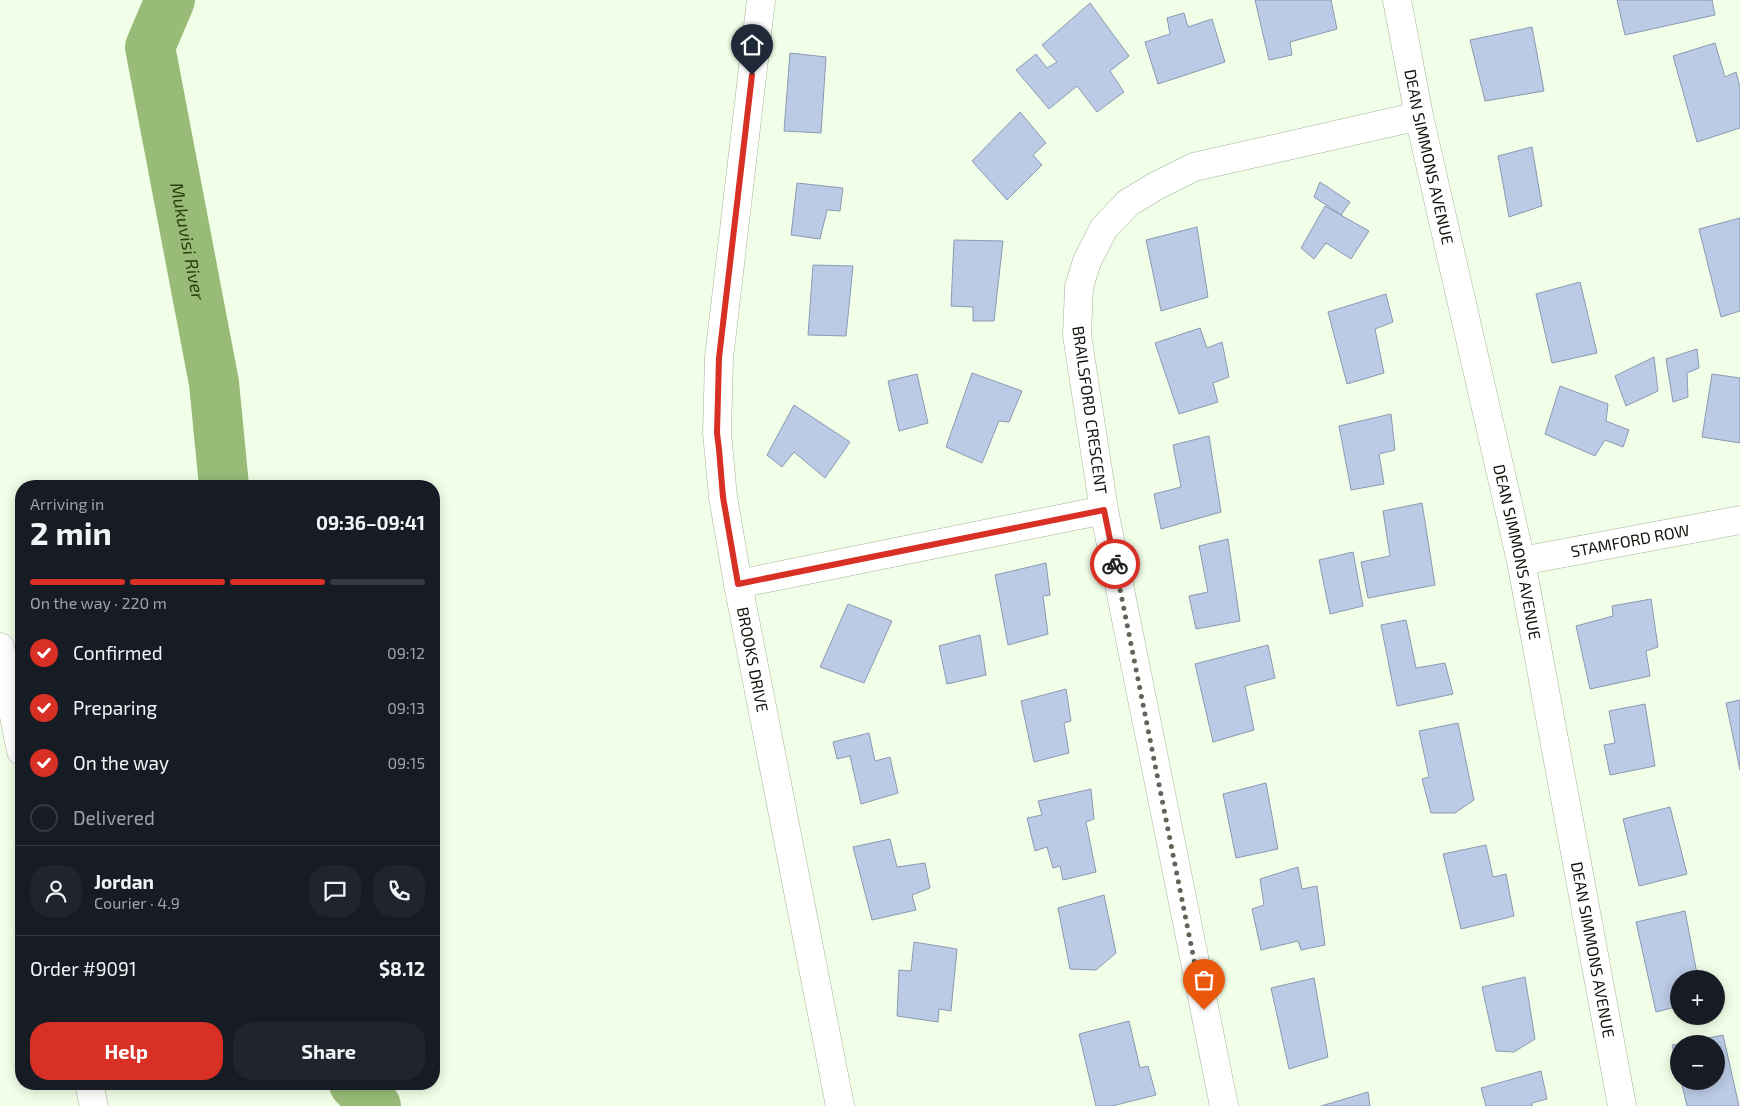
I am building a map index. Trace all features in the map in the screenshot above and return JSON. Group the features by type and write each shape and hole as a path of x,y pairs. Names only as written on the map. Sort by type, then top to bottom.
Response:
{"street":[{"name":"BROOKS DRIVE","path":"761,0 719,358 717,433 723,497 738,584 840,1106"},
{"name":"DEAN SIMMONS AVENUE","path":"1397,0 1418,116 1521,560 1622,1106"},
{"name":"BRAILSFORD CRESCENT","path":"1224,1106 1104,510 1076,335 1079,287 1087,261 1104,228 1128,203 1156,186 1194,167 1418,116"},
{"path":"738,584 1104,510"},
{"name":"STAMFORD ROW","path":"1521,560 1740,520"},
{"path":"0,647 15,721"},
{"path":"90,1090 94,1106"}],"building":[{"path":"1255,0 1331,0 1337,29 1290,42 1292,55 1269,60"},
{"path":"1617,0 1712,0 1715,15 1625,35"},
{"path":"1090,3 1129,56 1110,71 1124,92 1097,112 1077,86 1049,109 1016,70 1036,54 1047,68 1057,62 1042,45"},
{"path":"1184,13 1188,27 1212,19 1225,62 1158,84 1145,42 1170,34 1167,18"},
{"path":"1532,27 1544,91 1485,101 1470,40"},
{"path":"1715,43 1725,77 1736,72 1740,87 1740,128 1697,142 1673,56"},
{"path":"790,53 826,57 821,133 784,131"},
{"path":"1020,112 1046,143 1033,155 1042,165 1007,200 972,161"},
{"path":"1532,147 1542,206 1509,217 1498,156"},
{"path":"1320,182 1350,202 1341,215 1314,197"},
{"path":"797,183 843,188 840,211 827,210 820,239 791,235"},
{"path":"1325,206 1369,231 1351,259 1326,243 1314,259 1301,248"},
{"path":"1740,218 1740,311 1721,317 1699,229"},
{"path":"1197,227 1208,297 1161,311 1146,240"},
{"path":"954,240 1003,241 994,321 973,321 973,307 951,306"},
{"path":"813,265 853,266 846,336 808,335"},
{"path":"1580,282 1597,353 1552,363 1536,294"},
{"path":"1386,294 1393,322 1375,329 1384,373 1347,384 1328,312"},
{"path":"1200,328 1207,348 1222,342 1229,377 1213,383 1218,402 1179,414 1155,343"},
{"path":"1697,349 1699,368 1687,373 1688,397 1673,402 1666,359"},
{"path":"1654,357 1658,391 1626,406 1615,376"},
{"path":"972,373 1022,391 1009,422 999,421 982,463 946,447"},
{"path":"917,374 928,423 899,431 888,381"},
{"path":"1712,374 1740,378 1740,443 1702,437"},
{"path":"1560,386 1608,404 1606,421 1629,430 1623,447 1605,440 1595,456 1545,434"},
{"path":"794,405 850,442 825,478 794,452 782,467 767,455"},
{"path":"1391,414 1395,450 1379,454 1384,484 1351,490 1339,426"},
{"path":"1209,436 1221,512 1161,529 1154,494 1181,487 1173,445"},
{"path":"1422,503 1435,585 1368,598 1361,562 1390,556 1383,511"},
{"path":"1228,539 1240,621 1196,629 1189,596 1208,592 1199,546"},
{"path":"1353,552 1363,606 1330,614 1319,560"},
{"path":"1046,563 1050,595 1043,596 1048,634 1008,645 995,575"},
{"path":"1651,599 1658,647 1646,651 1650,676 1590,689 1576,626 1613,616 1612,606"},
{"path":"848,604 892,621 864,683 820,667"},
{"path":"1406,620 1416,668 1445,663 1453,694 1397,706 1381,625"},
{"path":"980,635 986,675 947,684 939,646"},
{"path":"1268,645 1275,678 1245,686 1254,730 1213,742 1195,664"},
{"path":"1066,689 1071,721 1064,723 1069,753 1034,762 1021,701"},
{"path":"1740,700 1740,770 1726,703"},
{"path":"1645,704 1655,766 1610,775 1604,745 1615,743 1609,711"},
{"path":"1458,723 1474,800 1455,813 1431,813 1422,779 1429,777 1419,731"},
{"path":"869,733 875,761 890,757 898,793 861,804 850,756 837,759 833,742"},
{"path":"1266,783 1278,849 1236,858 1223,794"},
{"path":"1091,789 1094,819 1086,822 1096,872 1063,880 1060,866 1053,868 1047,847 1035,851 1027,818 1042,815 1038,801"},
{"path":"1670,807 1687,874 1639,886 1623,819"},
{"path":"890,839 897,867 925,863 930,888 912,895 916,910 872,920 853,847"},
{"path":"1486,845 1493,877 1506,874 1514,916 1461,929 1443,854"},
{"path":"1298,867 1302,889 1317,886 1325,945 1301,950 1298,941 1261,950 1252,909 1264,905 1260,879"},
{"path":"1104,895 1116,953 1096,970 1070,969 1058,908"},
{"path":"1685,911 1696,970 1670,970 1670,1008 1656,1012 1636,922"},
{"path":"914,942 957,949 951,1011 939,1009 938,1022 897,1016 899,970 911,971"},
{"path":"1525,977 1535,1039 1514,1052 1496,1051 1482,987"},
{"path":"1314,978 1328,1057 1289,1069 1271,988"},
{"path":"1129,1021 1140,1068 1148,1066 1156,1095 1112,1106 1096,1106 1079,1034"},
{"path":"1725,1044 1739,1106 1687,1106 1683,1090 1725,1090"},
{"path":"1541,1071 1547,1099 1532,1103 1532,1106 1486,1106 1481,1088"},
{"path":"1368,1092 1370,1106 1321,1106"}],"waterway":[{"name":"Mukuvisi River","path":"170,0 150,47 214,383 223,480"},
{"name":"Mukuvisi River","path":"360,1090 376,1106"}],"way so far":[{"path":"1115,564 1204,1010"}],"route":[{"path":"752,75 719,358 717,433 723,497 738,584 1104,510 1115,564"}]}
